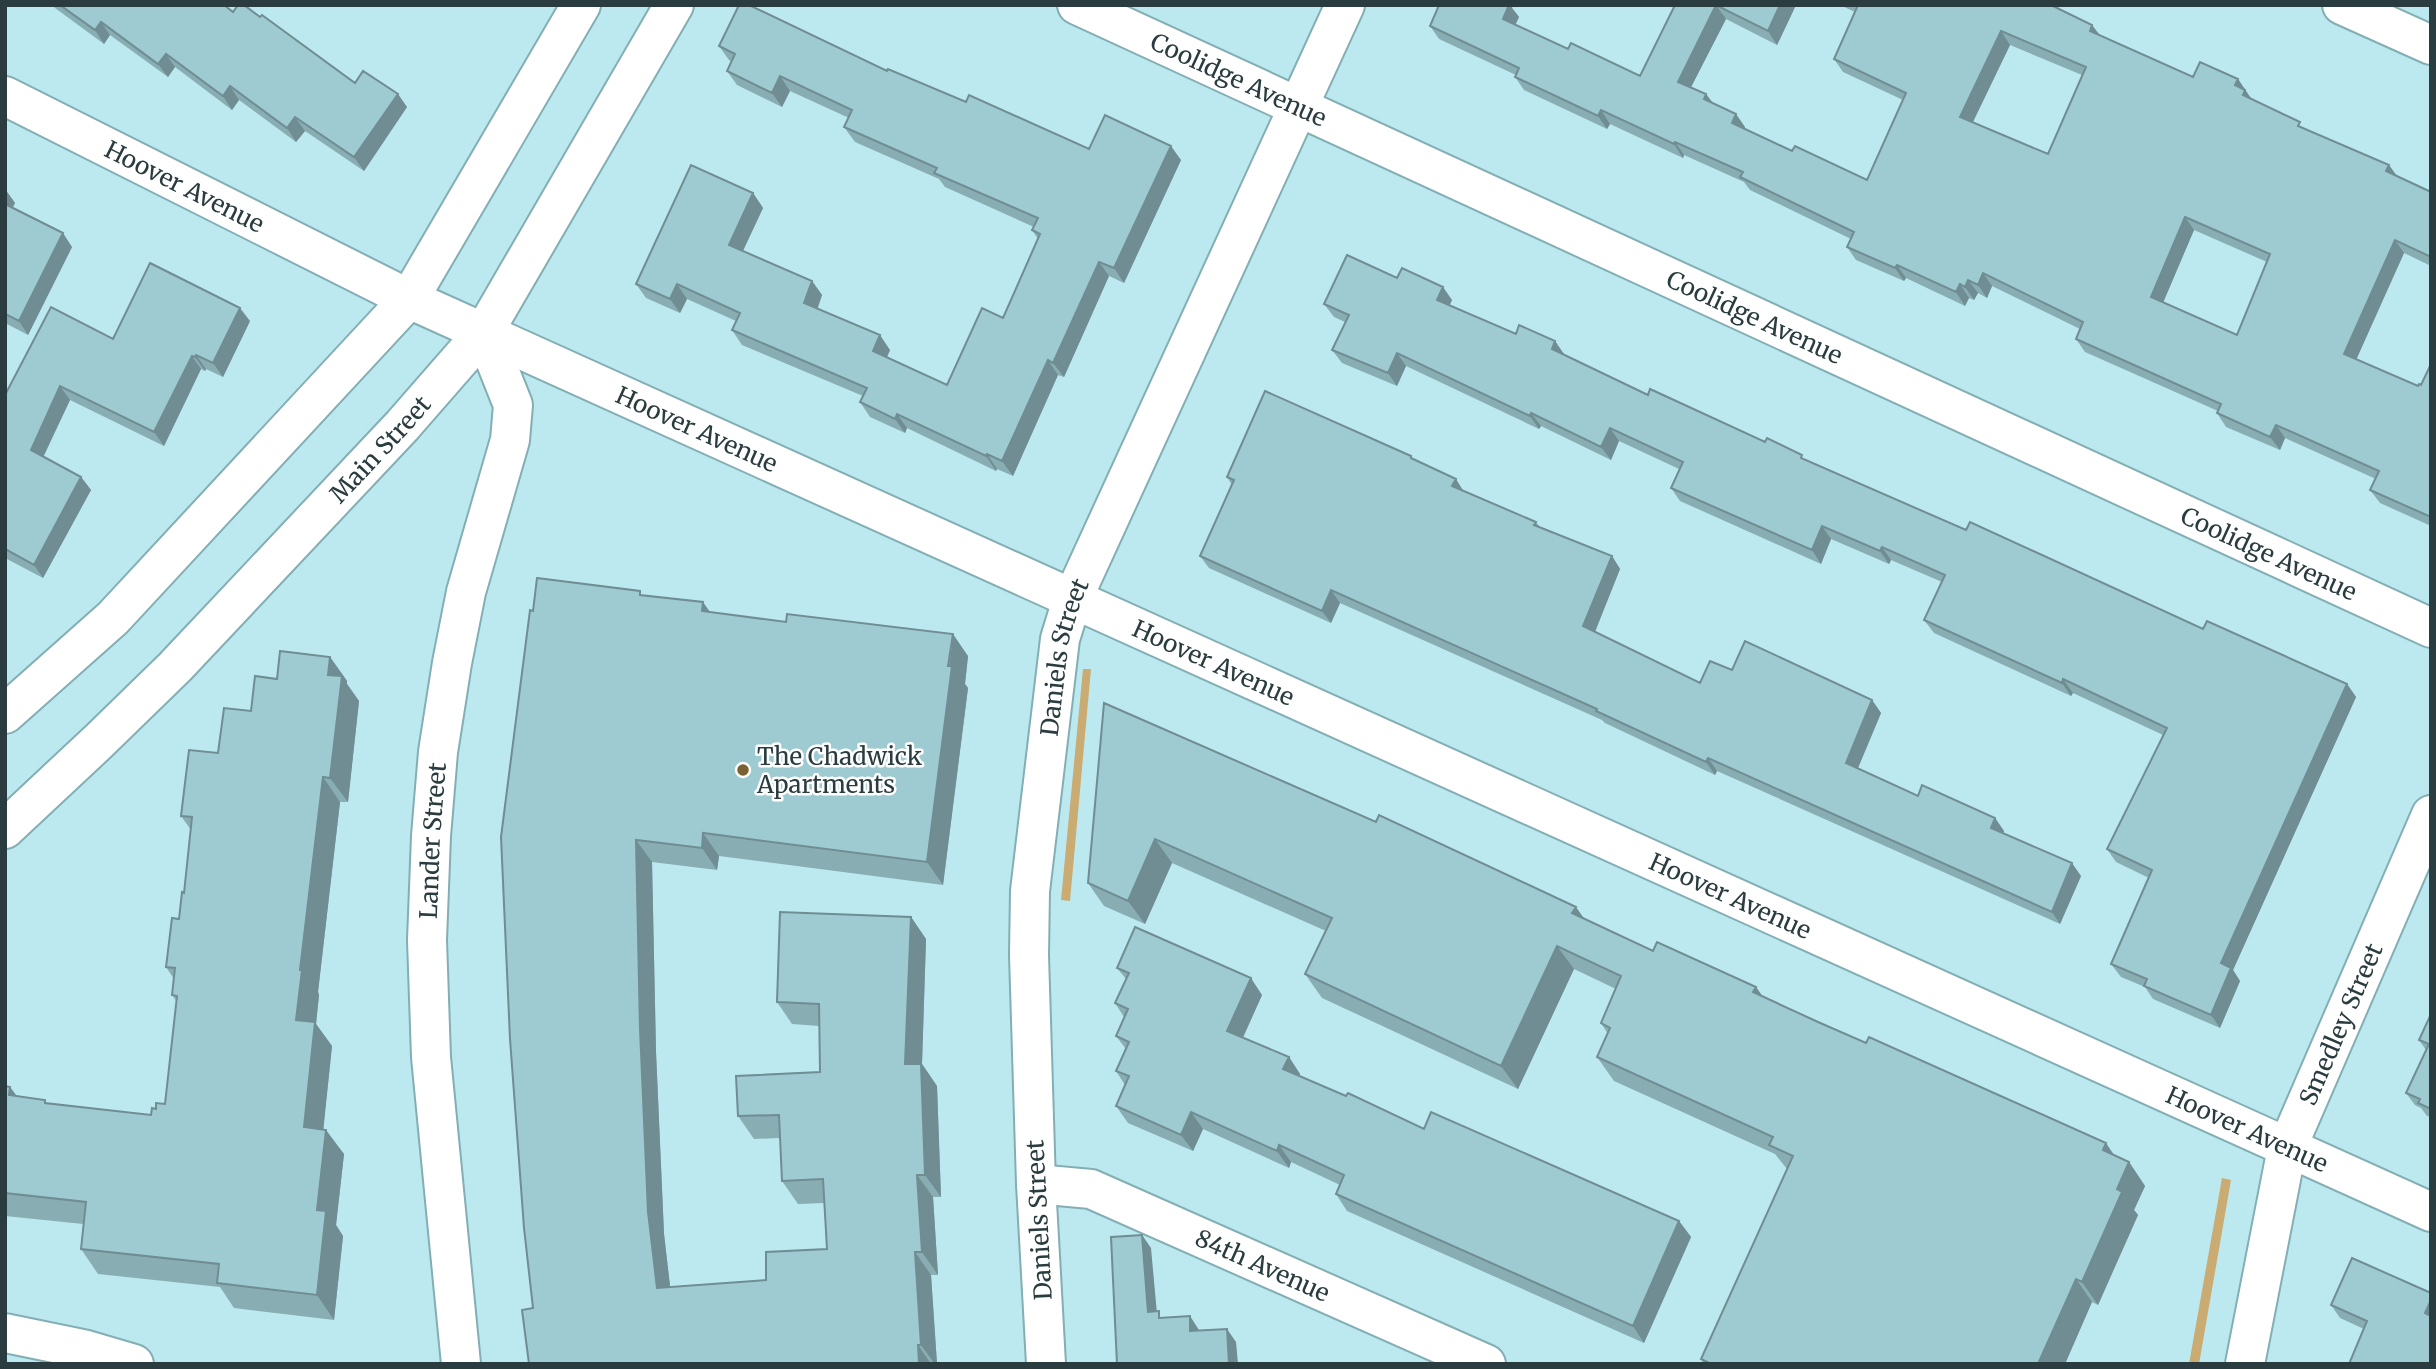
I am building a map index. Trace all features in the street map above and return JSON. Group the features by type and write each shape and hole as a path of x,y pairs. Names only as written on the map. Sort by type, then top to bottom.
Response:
{"street":[{"path":"5,714 113,618 409,299 581,5"},
{"name":"Main Street","path":"5,829 174,667 401,426 484,332 674,5"},
{"name":"Coolidge Avenue","path":"1077,5 2431,628"},
{"name":"Daniels Street","path":"1046,1364 1036,1184 1029,955 1030,891 1060,639 1072,600 1345,5"},
{"path":"2342,5 2431,45"},
{"name":"Hoover Avenue","path":"5,96 409,299 2431,1212"},
{"name":"Lander Street","path":"461,1364 431,1057 427,940 438,752 452,663 466,592 510,440 513,405 484,332"},
{"name":"Smedley Street","path":"2245,1364 2287,1148 2431,815"},
{"name":"84th Avenue","path":"1036,1184 1091,1189 1486,1364"},
{"path":"5,1333 83,1349 134,1364"}],"shaded area":[{"path":"1083,669 1091,669 1070,901 1061,900"},
{"path":"2222,1178 2231,1180 2199,1364 2189,1364"}],"building":[{"path":"60,5 224,5 233,12 238,5 244,5 260,17 262,15 355,83 363,71 398,94 354,157 295,117 287,128 230,86 223,96 166,54 158,64 101,22 95,30"},
{"path":"739,5 749,5 887,71 888,69 966,102 969,95 1089,149 1105,115 1171,146 1114,268 1099,262 1053,363 1048,360 1002,461 897,414 895,419 860,402 867,388 732,330 740,313 677,284 670,299 636,284 691,165 753,193 729,245 812,281 804,303 880,335 873,351 947,385 982,308 1003,318 1040,234 1032,230 1038,218 934,173 937,168 844,127 852,110 780,76 772,93 727,71 735,54 719,46"},
{"path":"1439,5 1509,5 1503,19 1568,49 1571,43 1640,76 1675,5 1716,5 1678,82 1706,94 1704,99 1736,114 1732,123 1792,151 1795,146 1867,180 1906,93 1834,59 1858,5 2051,5 2092,25 2090,31 2193,77 2200,62 2238,79 2235,85 2245,90 2243,95 2300,122 2298,126 2389,165 2386,171 2431,192 2431,257 2395,240 2344,354 2418,386 2431,364 2431,517 2370,490 2379,471 2276,425 2270,437 2217,413 2221,404 2076,339 2083,322 1983,273 1978,285 1968,280 1965,287 1960,284 1956,292 1897,265 1895,268 1847,247 1854,232 1740,177 1743,172 1601,110 1598,116 1515,77 1519,68 1430,26","holes":["2001,31 2086,67 2048,154 1960,117","2185,217 2270,254 2237,335 2151,297"]},
{"path":"1716,5 1780,5 1768,31"},
{"path":"5,204 63,233 19,321 5,314"},
{"path":"1347,255 1397,278 1402,268 1443,287 1437,300 1516,334 1519,325 1555,341 1552,349 1648,395 1650,389 1765,442 1767,438 1802,455 1801,458 1966,530 1970,522 2203,629 2207,621 2347,684 2221,963 2231,968 2211,1015 2144,986 2147,979 2111,964 2152,870 2107,849 2167,728 2063,679 2062,683 1924,620 1945,575 1882,547 1880,551 1822,526 1812,550 1671,488 1683,462 1610,428 1601,447 1397,353 1388,373 1332,350 1349,315 1324,304"},
{"path":"150,263 240,308 213,363 196,355 192,356 154,432 60,386 31,450 81,477 34,565 5,549 5,395 51,307 113,339"},
{"path":"1265,391 1411,456 1456,479 1452,486 1536,522 1534,525 1612,556 1583,626 1700,683 1710,661 1732,670 1745,641 1872,700 1846,763 1918,796 1922,785 1995,818 1991,828 2072,863 2052,912 1708,758 1706,762 1596,711 1597,709 1331,590 1322,611 1200,556 1234,480 1227,477"},
{"path":"537,578 703,602 702,611 786,622 787,614 953,634 948,666 952,666 927,862 703,833 702,848 636,840 648,1212 657,1288 766,1280 766,1252 827,1249 823,1179 782,1181 779,1115 738,1116 736,1076 820,1072 819,1004 777,1002 780,912 911,917 905,1064 921,1064 925,1175 917,1175 922,1252 915,1252 921,1345 918,1345 919,1364 529,1364 522,1310 533,1308 524,1228 510,1039 501,837 530,610 533,611"},
{"path":"280,651 330,657 328,675 342,676 330,778 323,777 296,1020 315,1022 304,1127 326,1130 317,1210 326,1211 317,1295 217,1283 219,1264 81,1249 86,1202 5,1193 5,1086 10,1087 9,1095 45,1100 45,1103 151,1115 152,1108 156,1109 156,1103 165,1104 177,996 172,995 175,968 166,967 172,918 179,919 182,892 184,893 192,817 181,816 189,750 218,753 224,708 251,711 255,676 277,679"},
{"path":"1104,703 1376,822 1379,815 1576,907 1572,913 1653,951 1657,942 1756,987 1753,992 1818,1022 1866,1043 1869,1037 2106,1143 2103,1150 2129,1162 2117,1189 2122,1192 2082,1282 2076,1279 2038,1364 1711,1364 1701,1359 1793,1156 1769,1145 1773,1137 1597,1057 1610,1028 1601,1023 1621,976 1557,946 1501,1066 1305,974 1332,918 1155,839 1128,901 1088,883"},
{"path":"1135,927 1251,978 1227,1031 1289,1057 1283,1069 1346,1096 1348,1093 1424,1129 1431,1112 1679,1221 1633,1326 1336,1194 1344,1175 1279,1145 1277,1151 1191,1112 1181,1135 1116,1106 1129,1076 1116,1071 1129,1042 1116,1036 1128,1009 1115,1003 1129,973 1117,968"},
{"path":"2431,1014 2431,1109 2418,1103 2420,1099 2406,1093 2429,1044 2419,1040"},
{"path":"1142,1235 1148,1312 1159,1311 1159,1318 1190,1316 1190,1331 1227,1329 1229,1364 1117,1364 1111,1237"},
{"path":"2352,1258 2431,1293 2425,1313 2431,1316 2431,1364 2349,1364 2367,1321 2331,1305"}],"place":[{"name":"The Chadwick Apartments","path":"743,770"}]}
